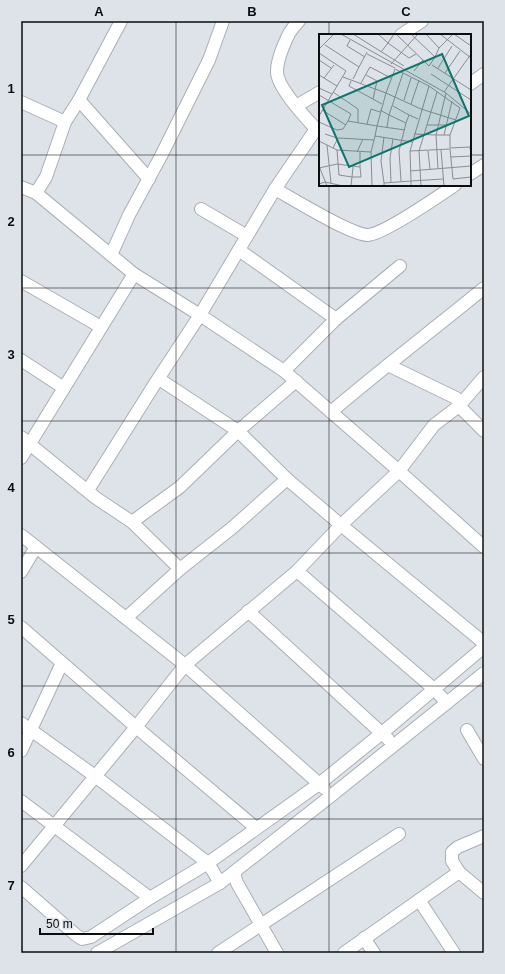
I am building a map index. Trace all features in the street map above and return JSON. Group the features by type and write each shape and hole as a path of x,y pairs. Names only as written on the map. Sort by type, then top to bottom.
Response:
{"street":[{"path":"36,193 46,177 65,122 79,100 121,21"},
{"path":"111,255 129,215 149,179 209,60 223,21"},
{"path":"88,490 200,315 275,189 318,133 296,106 280,82 276,72 278,57 290,30 299,21"},
{"path":"402,34 422,21"},
{"path":"471,83 484,74"},
{"path":"296,106 319,93"},
{"path":"79,100 149,179"},
{"path":"21,102 65,122"},
{"path":"471,173 484,165"},
{"path":"275,189 348,229 368,235 386,228 453,186"},
{"path":"21,187 36,193 134,274 200,315 284,371 484,547"},
{"path":"201,209 247,236"},
{"path":"239,250 336,319"},
{"path":"284,371 336,319 400,266"},
{"path":"21,458 25,441 64,388 134,274"},
{"path":"21,281 101,327"},
{"path":"331,412 484,288"},
{"path":"21,360 64,388"},
{"path":"388,365 456,398 459,406 484,431"},
{"path":"21,866 136,728 185,665 297,571 341,526 399,471 434,425 459,406 484,377"},
{"path":"159,379 238,431 287,479 341,526 484,643"},
{"path":"132,522 180,487 238,431 296,381"},
{"path":"25,441 132,522 180,569"},
{"path":"126,618 180,569 232,528 287,479"},
{"path":"21,535 185,665 332,795"},
{"path":"21,572 36,547"},
{"path":"297,571 434,689 447,703"},
{"path":"248,611 395,745"},
{"path":"21,627 136,728 256,828"},
{"path":"21,887 76,935 82,938 90,937 208,863 319,784 484,647"},
{"path":"21,751 26,727 62,663"},
{"path":"97,953 220,883 235,878 332,795 484,673"},
{"path":"26,727 95,776 208,863 220,883"},
{"path":"467,730 484,759"},
{"path":"21,801 150,898"},
{"path":"218,953 399,834"},
{"path":"484,836 458,847 452,852 452,861 459,872 484,894"},
{"path":"344,953 459,872"},
{"path":"235,878 277,953"},
{"path":"419,900 454,953"},
{"path":"364,938 374,953"}]}
